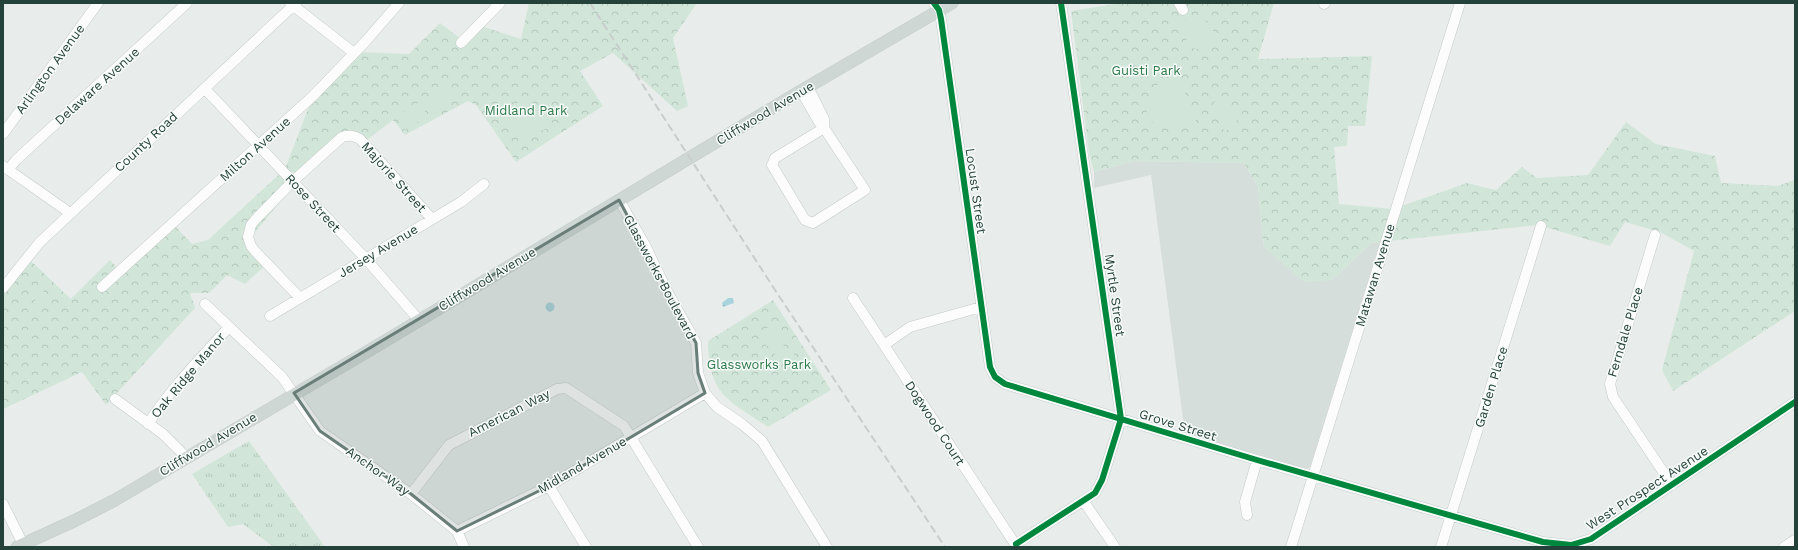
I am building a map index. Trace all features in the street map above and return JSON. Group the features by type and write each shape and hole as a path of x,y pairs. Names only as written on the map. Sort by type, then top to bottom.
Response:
{"main road":[{"name":"Cliffwood Avenue","path":"20,546 94,511 370,350 804,89 937,6 952,3"}],"street":[{"name":"Arlington Avenue","path":"3,134 98,3"},
{"name":"Delaware Avenue","path":"5,168 16,160 187,3"},
{"name":"Milton Avenue","path":"102,287 313,96 399,3"},
{"path":"461,43 500,3"},
{"name":"Myrtle Street","path":"1016,546 1084,502 1095,493 1099,487 1121,419 1061,3"},
{"name":"Matawan Avenue","path":"1291,547 1460,3"},
{"path":"293,4 354,53"},
{"name":"County Road","path":"3,288 30,252 205,89 293,4"},
{"name":"Locust Street","path":"937,6 990,367 994,375"},
{"name":"Rose Street","path":"205,89 366,259 419,320"},
{"path":"804,89 819,122 824,128 865,190 813,223 805,220 772,165 775,158 824,128"},
{"name":"Majorie Street","path":"292,182 335,144 348,135 354,136 360,139 432,219"},
{"path":"5,168 70,214"},
{"path":"292,182 255,220 251,225 248,237 249,243 255,251 300,298"},
{"name":"Jersey Avenue","path":"270,316 461,202 484,184"},
{"name":"Glassworks Boulevard","path":"619,200 645,245 667,291 696,343 698,374 704,393 716,407 742,424 762,441 827,547"},
{"name":"Garden Place","path":"1441,547 1541,226"},
{"name":"Ferndale Place","path":"1655,235 1610,384 1613,397 1672,485"},
{"name":"Dogwood Court","path":"853,298 1016,546"},
{"name":"Oak Ridge Manor","path":"205,304 277,372 294,393"},
{"path":"884,345 910,327 981,306"},
{"name":"Oak Ridge Manor","path":"148,424 156,411 189,371 229,327"},
{"name":"Grove Street","path":"994,375 1005,384 1312,476"},
{"name":"American Way","path":"411,494 449,445 557,389 566,388 610,415 624,426 698,547"},
{"name":"Anchor Way","path":"294,393 320,431 411,494 457,531 464,547"},
{"name":"Midland Avenue","path":"457,531 549,486 704,393"},
{"name":"Oak Ridge Manor","path":"115,399 163,434 186,457"},
{"name":"West Prospect Avenue","path":"1312,476 1543,542 1570,546 1591,539 1795,402"},
{"path":"1247,515 1245,502 1257,460"},
{"path":"549,486 586,547"},
{"path":"1084,502 1115,547"},
{"path":"3,504 20,546"},
{"path":"1784,547 1795,540"}],"highlighted area":[{"path":"619,200 696,343 698,373 705,393 549,486 457,531 411,494 320,431 294,393"}],"shaded area":[{"path":"1134,161 1244,163 1258,187 1264,247 1332,280 1371,243 1380,242 1310,467 1307,469 1185,434 1151,175 1094,188 1094,172"}],"green space":[{"name":"Midland Park","path":"529,3 697,3 673,38 688,106 677,111 613,53 580,71 603,106 516,162 476,105 468,101 405,135 393,120 368,139 362,134 350,130 352,134 296,183 250,238 268,263 245,284 227,275 209,293 190,293 195,308 106,405 82,372 3,409 3,295 31,261 71,299 110,260 118,269 174,225 192,244 208,240 285,169 311,101 358,52 409,54 440,23 465,42 481,26 521,39"},
{"name":"Guisti Park","path":"1115,3 1274,3 1258,59 1372,56 1365,126 1348,126 1347,146 1334,147 1339,204 1393,209 1467,183 1496,190 1522,167 1537,178 1588,175 1626,122 1656,144 1715,156 1721,183 1778,186 1795,180 1795,311 1673,391 1662,370 1694,251 1660,232 1625,222 1610,246 1538,225 1371,243 1332,280 1304,282 1264,247 1258,187 1244,163 1134,161 1094,172 1089,153 1071,11"},
{"path":"1201,18 1209,24 1213,30 1213,36 1207,45 1196,49 1190,46 1184,33 1180,34 1177,29 1181,22 1186,20 1189,23"},
{"path":"1171,79 1181,82 1186,89 1185,94 1197,123 1176,128 1167,128 1156,125 1148,117 1147,105 1150,93 1164,81"},
{"path":"448,85 457,99 433,113 425,98"},
{"path":"1227,95 1239,126 1224,131 1213,103"},
{"path":"419,102 428,116 405,130 396,116"},
{"name":"Midland Park","path":"522,102 532,104 541,109 547,116 551,126 524,140 523,144 520,146 518,139 499,111 513,104"},
{"path":"43,291 52,298 37,317 27,310"},
{"name":"Glassworks Park","path":"773,300 831,390 768,427 731,402 723,394 712,373 709,359 708,341"},
{"path":"776,325 781,342 766,346 761,330"},
{"path":"783,345 796,356 785,367 773,356"},
{"path":"249,441 325,547 274,547 243,524 228,527 192,474"}],"water":[{"path":"728,298 733,298 734,303 723,307 722,303"},
{"path":"550,302 555,307 550,312 545,307"}],"railway":[{"path":"590,3 775,290 945,547"}],"cycle path":[{"path":"934,3 939,10 941,19 990,367 995,377 1005,384 1257,460 1543,542 1571,545 1591,539 1795,402"},
{"path":"1016,544 1095,493 1102,480 1121,419 1061,3"}]}
